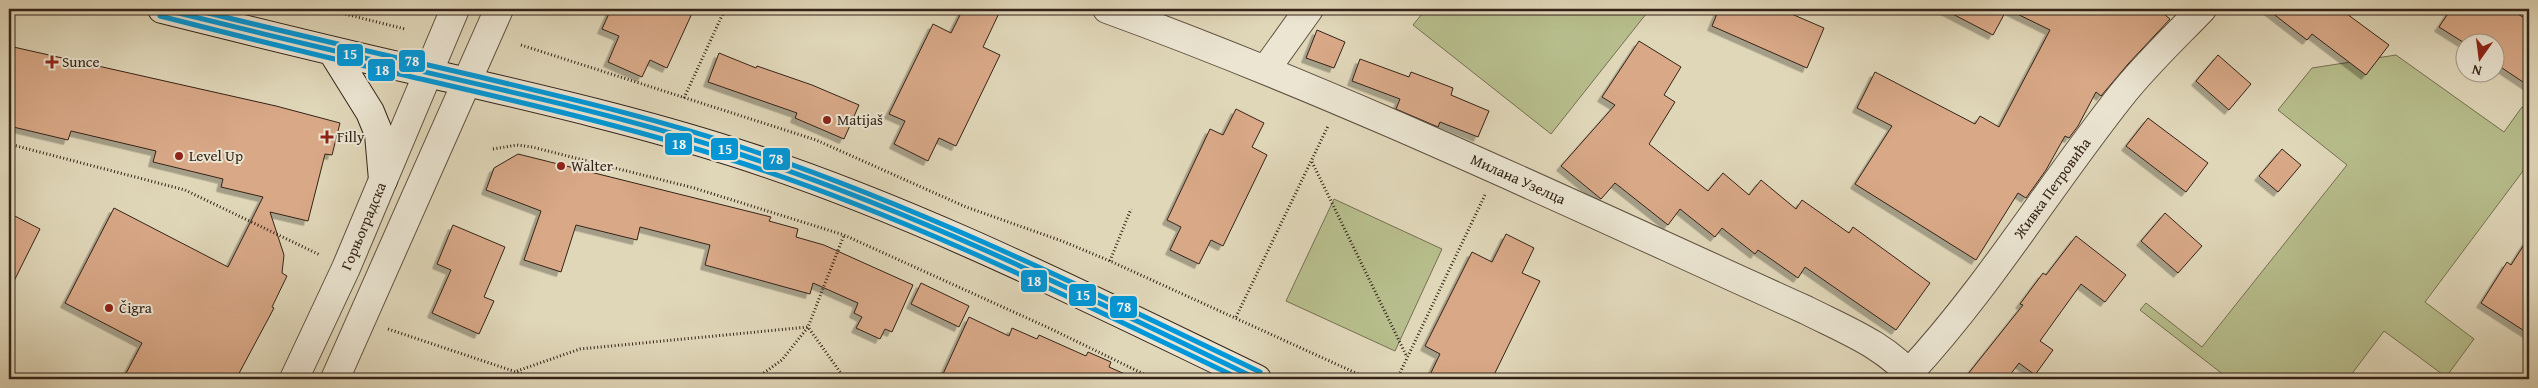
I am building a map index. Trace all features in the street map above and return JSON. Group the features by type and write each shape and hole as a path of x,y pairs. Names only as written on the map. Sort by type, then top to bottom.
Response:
{"street":[{"path":"162,9 332,51 575,107 677,134 860,196 1014,264 1258,379"},
{"name":"Горњоградска","path":"294,379 346,268 455,9"},
{"path":"335,379 500,9"},
{"name":"Милана Узелца","path":"1108,9 1266,69 1339,100 1806,310 1878,348 1911,376"},
{"path":"1266,69 1309,9"},
{"name":"Живка Петровића","path":"1911,376 1994,271 2121,96 2202,9"},
{"path":"332,51 370,112 379,134 383,180"}],"path":[{"path":"325,9 405,29"},
{"path":"684,98 725,9"},
{"path":"1236,317 1312,162 1339,100"},
{"path":"9,144 184,190 346,268"},
{"path":"493,149 517,145 532,147 694,188 844,235 1049,328 1154,379"},
{"path":"1312,162 1407,357"},
{"path":"1397,379 1496,170"},
{"path":"1110,261 1131,210"},
{"path":"755,379 782,360 808,327 844,235"},
{"path":"361,320 537,379"},
{"path":"517,371 580,349 808,327"},
{"path":"808,327 845,379"}],"green space":[{"path":"1426,9 1650,9 1551,134 1413,25"},
{"path":"2396,55 2504,132 2522,107 2529,112 2529,163 2425,302 2474,339 2446,377 2384,331 2348,379 2229,379 2140,310 2146,303 2202,347 2347,165 2278,110 2312,68"},
{"path":"1334,199 1442,249 1395,351 1286,301"}],"building":[{"path":"611,9 694,9 667,68 650,60 642,77 608,62 619,36 602,29"},
{"path":"963,9 1001,9 983,47 1000,55 956,146 939,138 928,161 894,144 905,121 889,114 933,24 951,33"},
{"path":"1719,9 1780,9 1824,28 1807,68 1712,26"},
{"path":"1943,9 2007,9 1993,35"},
{"path":"2007,9 2158,9 2170,19 2101,96 2096,92 2078,126 2069,138 2065,136 2046,170 2026,198 2018,193 1976,260 1855,184 1892,126 1857,108 1875,72 1975,124 1980,116 1999,127 2050,30"},
{"path":"2267,9 2347,9 2347,14 2389,45 2366,75 2312,34 2307,40"},
{"path":"2451,9 2510,9 2529,21 2529,86 2506,71 2506,32 2456,32 2456,38 2439,27"},
{"path":"1317,30 1345,42 1334,68 1306,58"},
{"path":"1639,41 1681,67 1664,95 1675,102 1649,144 1708,191 1723,173 1749,195 1761,180 1796,209 1802,200 1849,233 1853,227 1930,283 1896,330 1805,267 1798,278 1758,250 1755,254 1722,228 1715,237 1680,209 1668,225 1615,183 1601,199 1561,166 1615,105 1602,97"},
{"path":"9,46 276,106 340,123 332,155 325,154 308,221 270,212 284,255 282,273 287,276 272,307 274,308 236,379 123,379 142,343 65,303 114,208 228,267 263,197 221,187 223,179 153,162 156,151 71,131 68,140 9,126"},
{"path":"719,53 756,68 757,66 812,85 859,105 844,139 795,118 797,113 708,82"},
{"path":"2218,55 2251,84 2229,110 2196,81"},
{"path":"1360,59 1409,77 1411,72 1453,88 1451,95 1489,111 1478,137 1440,122 1438,127 1396,109 1400,99 1352,81"},
{"path":"1236,109 1264,123 1252,147 1267,155 1223,246 1211,240 1199,264 1170,250 1181,227 1167,220 1210,129 1223,135"},
{"path":"2148,118 2208,163 2186,192 2126,146"},
{"path":"2282,149 2301,165 2278,192 2259,176"},
{"path":"518,154 771,217 769,221 798,229 796,237 824,245 913,285 892,332 885,329 880,339 856,328 862,317 854,313 858,303 813,283 810,294 705,265 710,245 640,227 637,240 576,225 561,272 524,260 541,211 486,190 494,168"},
{"path":"9,213 40,229 9,291"},
{"path":"2165,213 2202,246 2178,273 2141,241"},
{"path":"453,225 505,247 484,297 494,301 479,334 432,313 451,270 437,264"},
{"path":"1506,234 1534,248 1522,273 1540,281 1492,379 1428,379 1440,354 1425,346 1472,252 1492,262"},
{"path":"2076,236 2126,275 2105,302 2081,284 2040,341 2053,350 2035,375 2019,363 2007,379 1964,379 2023,305 2020,304 2043,273 2046,275"},
{"path":"2529,237 2529,334 2481,303 2507,262 2511,265"},
{"path":"921,283 969,306 959,327 911,304"},
{"path":"969,317 1009,336 1012,328 1037,339 1039,335 1086,356 1088,352 1111,362 1109,367 1136,379 955,379 943,374"}],"transit line":[{"name":"15","path":"162,9 565,105 733,152 801,175 868,201 999,256 1257,379"},
{"name":"78","path":"192,9 642,117 738,146 872,195 938,222 1067,280 1260,372"},
{"name":"18","path":"160,16 646,134 795,181 924,232 988,260 1240,379"}],"place":[{"name":"Sunce","path":"52,62"},
{"name":"Matijaš","path":"827,120"},
{"name":"Filly","path":"327,137"},
{"name":"Level Up","path":"179,156"},
{"name":"Walter","path":"561,166"},
{"name":"Čigra","path":"109,308"}]}
